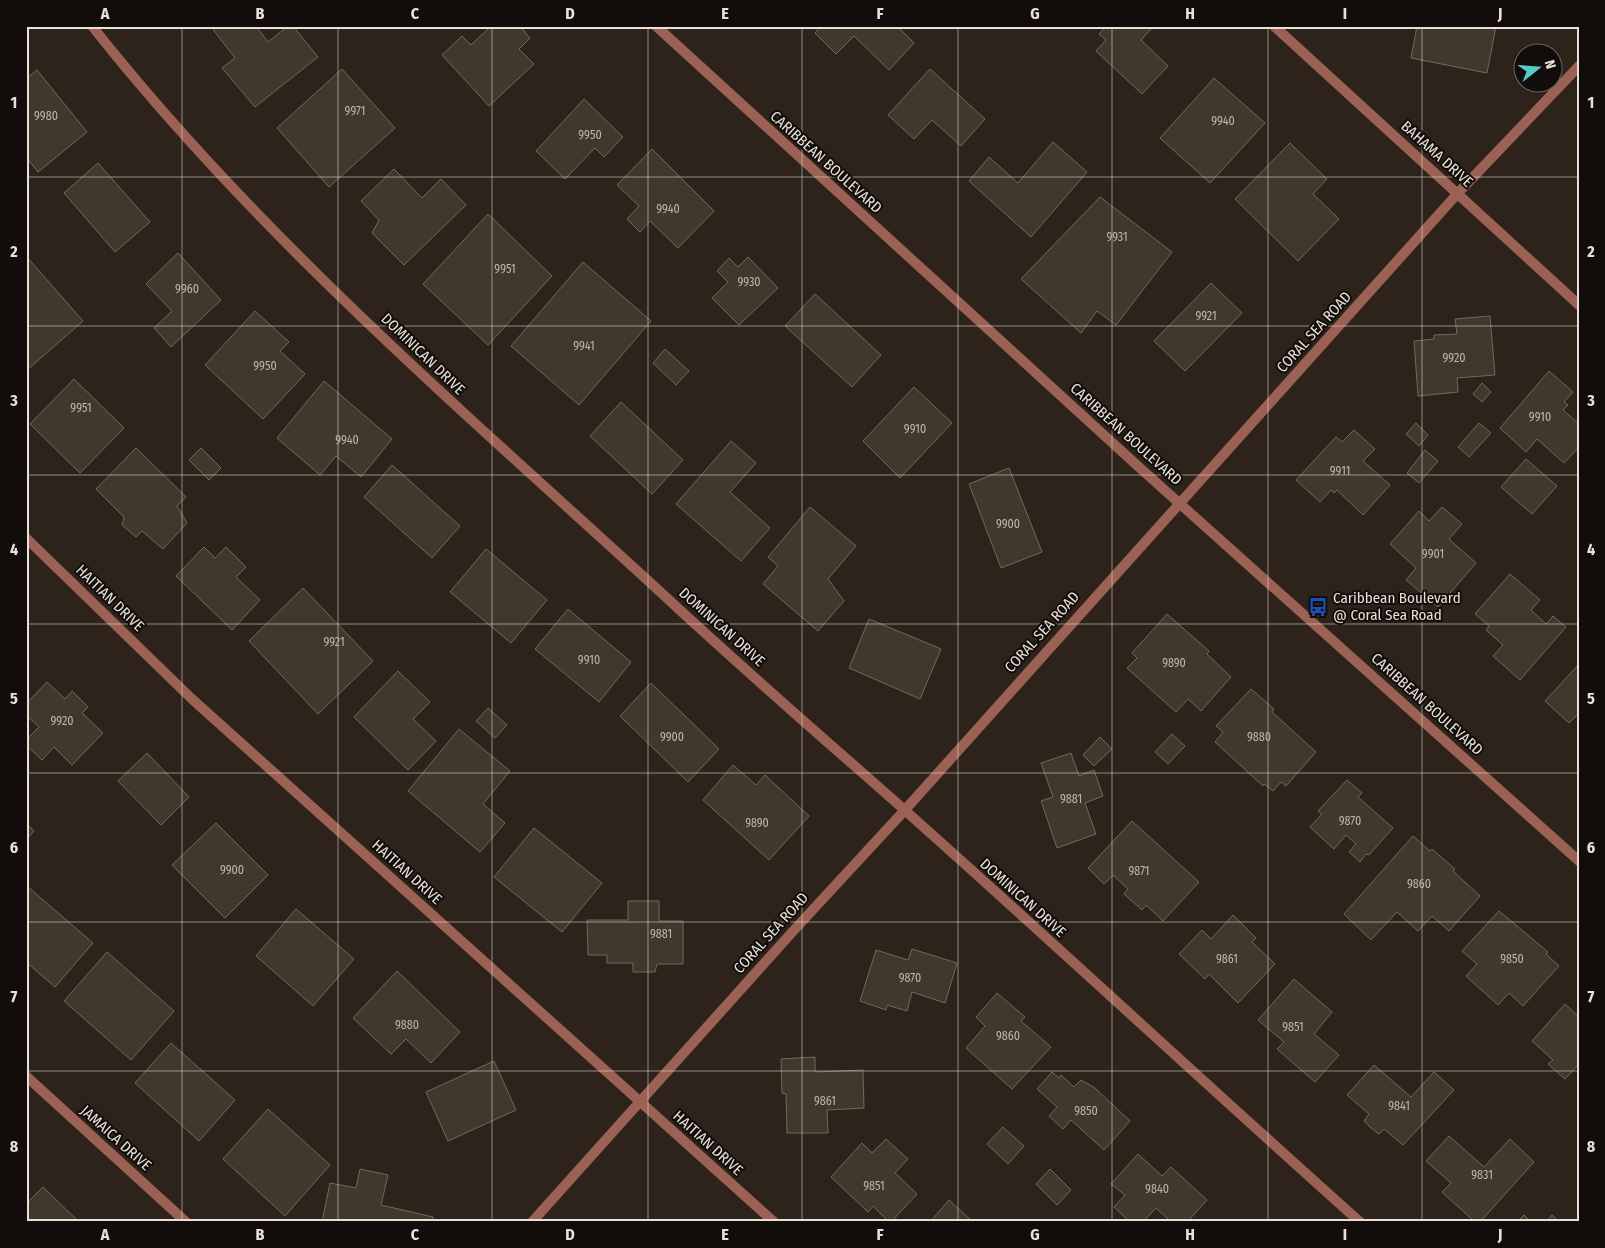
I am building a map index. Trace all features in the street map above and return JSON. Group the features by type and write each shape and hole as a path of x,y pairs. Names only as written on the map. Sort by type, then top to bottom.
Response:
{"street":[{"name":"DOMINICAN DRIVE","path":"92,26 159,105 313,270 432,385 1360,1222"},
{"name":"CARIBBEAN BOULEVARD","path":"656,26 1579,861"},
{"name":"BAHAMA DRIVE","path":"1274,26 1579,305"},
{"name":"CORAL SEA ROAD","path":"532,1222 904,811 1458,193 1579,66"},
{"name":"HAITIAN DRIVE","path":"26,538 192,699 774,1222"},
{"name":"JAMAICA DRIVE","path":"26,1076 186,1222"}],"building":[{"path":"214,26 256,26 268,42 288,26 293,26 318,57 255,107 222,68 235,58 212,28"},
{"path":"491,26 520,26 530,38 519,49 534,64 489,106 442,55 462,36 471,45"},
{"path":"821,26 897,26 914,43 889,70 854,36 836,54 815,33"},
{"path":"1106,26 1154,26 1141,40 1168,66 1142,94 1096,51 1106,40 1099,34"},
{"path":"1417,26 1496,26 1487,73 1411,58"},
{"path":"342,69 395,128 329,187 277,128"},
{"path":"930,69 985,119 961,146 932,120 914,139 888,115"},
{"path":"37,70 87,132 38,172 26,157 26,79"},
{"path":"1214,78 1265,123 1210,183 1160,138"},
{"path":"584,99 623,137 604,157 595,148 565,179 536,151"},
{"path":"1053,142 1087,172 1031,237 969,181 989,157 1018,183"},
{"path":"1290,143 1327,179 1313,194 1339,219 1298,261 1235,199"},
{"path":"652,149 714,211 678,248 650,221 640,232 627,219 639,206 617,185"},
{"path":"98,163 150,222 115,252 64,193"},
{"path":"394,169 422,198 441,179 466,205 404,265 372,233 379,220 361,201"},
{"path":"1100,197 1172,252 1116,325 1097,311 1081,333 1021,279"},
{"path":"488,214 552,276 488,345 423,284"},
{"path":"178,253 221,300 171,347 154,328 172,311 146,284"},
{"path":"26,256 83,321 26,371"},
{"path":"748,257 778,288 739,325 712,298 728,282 717,271 729,258 738,267"},
{"path":"583,262 651,321 579,405 511,346"},
{"path":"1211,283 1242,313 1185,371 1154,341"},
{"path":"815,294 881,355 852,387 785,326"},
{"path":"255,311 289,342 280,351 305,374 263,419 205,365"},
{"path":"1490,316 1495,375 1457,378 1458,392 1418,396 1414,341 1434,339 1434,335 1457,334 1455,319"},
{"path":"665,349 689,371 676,385 653,363"},
{"path":"1549,371 1573,392 1564,402 1568,405 1563,410 1579,424 1579,447 1564,463 1537,439 1526,452 1500,428"},
{"path":"74,379 124,428 80,473 30,424"},
{"path":"324,381 392,439 361,477 336,456 320,475 277,438"},
{"path":"1482,383 1491,392 1482,402 1473,394"},
{"path":"914,387 952,423 900,478 863,441"},
{"path":"621,402 683,460 652,494 590,436"},
{"path":"1416,423 1428,435 1419,446 1406,434"},
{"path":"1479,423 1491,433 1469,457 1458,447"},
{"path":"1354,430 1375,449 1363,461 1390,485 1363,515 1337,490 1334,493 1331,490 1320,502 1296,480 1336,437 1342,442"},
{"path":"731,441 756,463 730,492 770,528 741,561 676,504"},
{"path":"136,448 186,497 177,506 187,523 163,549 142,531 136,537 122,525 124,517 96,489"},
{"path":"201,448 221,468 209,480 189,460"},
{"path":"1425,450 1438,461 1419,483 1407,473"},
{"path":"1526,459 1557,486 1532,514 1501,487"},
{"path":"392,465 460,526 432,558 364,497"},
{"path":"1009,468 1042,552 1001,568 969,484"},
{"path":"810,507 856,546 828,579 844,601 818,631 763,584 778,566 768,557"},
{"path":"1442,507 1462,524 1449,539 1476,563 1438,607 1406,580 1416,568 1390,544 1419,511 1429,521"},
{"path":"204,547 215,558 226,547 246,567 236,577 260,600 232,630 176,576"},
{"path":"486,549 547,600 511,643 450,592"},
{"path":"1510,574 1540,600 1531,610 1546,624 1553,616 1566,627 1520,680 1493,656 1503,645 1486,630 1489,626 1475,614"},
{"path":"303,588 373,661 318,714 249,641"},
{"path":"568,609 631,662 599,702 535,649"},
{"path":"1167,614 1209,651 1207,654 1231,677 1201,711 1188,699 1176,712 1127,668 1137,658 1132,653"},
{"path":"869,619 941,649 920,699 849,668"},
{"path":"1579,664 1579,713 1569,723 1545,701"},
{"path":"398,671 430,702 413,719 436,741 408,770 354,717"},
{"path":"47,682 65,699 72,691 88,707 82,713 103,733 72,765 54,747 42,760 26,745 26,740 39,727 26,715 26,704"},
{"path":"651,683 719,749 688,782 620,716"},
{"path":"1251,689 1274,709 1272,712 1316,752 1286,786 1281,782 1273,791 1264,784 1263,786 1215,742 1223,732 1216,726"},
{"path":"488,708 507,725 495,738 476,721"},
{"path":"459,729 510,771 483,804 505,823 480,852 408,791"},
{"path":"1172,734 1185,746 1168,764 1155,752"},
{"path":"1100,737 1112,749 1094,766 1083,755"},
{"path":"147,753 189,797 161,825 118,781"},
{"path":"1071,753 1079,776 1094,770 1103,796 1085,803 1096,834 1057,848 1041,801 1053,797 1041,763"},
{"path":"733,765 756,785 765,775 809,816 769,860 703,800"},
{"path":"1347,780 1362,793 1358,797 1393,828 1369,855 1366,854 1360,862 1349,852 1356,844 1346,835 1334,849 1310,827 1322,814 1318,811"},
{"path":"1132,821 1199,882 1163,921 1146,905 1142,910 1124,894 1128,889 1113,875 1104,884 1088,868"},
{"path":"26,823 34,831 26,840"},
{"path":"216,823 268,875 225,918 172,865"},
{"path":"534,828 602,883 562,932 494,877"},
{"path":"1413,836 1430,851 1432,849 1455,869 1453,871 1480,896 1449,931 1432,916 1418,931 1397,912 1371,940 1344,914"},
{"path":"28,887 93,943 55,987 26,962 26,889"},
{"path":"628,901 659,901 659,921 683,921 683,964 657,964 655,972 633,972 633,963 607,963 607,955 588,955 587,920 628,920"},
{"path":"296,909 354,959 313,1006 256,956"},
{"path":"1499,911 1548,952 1546,954 1559,966 1523,1006 1509,993 1498,1005 1466,976 1477,964 1462,951"},
{"path":"1233,915 1256,938 1252,942 1275,964 1238,1003 1209,974 1205,979 1179,954 1202,930 1211,939"},
{"path":"912,949 957,963 945,1003 912,992 907,1011 887,1005 886,1010 860,1001 876,950 908,960"},
{"path":"107,952 174,1011 131,1060 64,1001"},
{"path":"397,971 460,1032 431,1063 406,1039 391,1054 353,1018"},
{"path":"1294,979 1332,1012 1314,1034 1339,1055 1315,1082 1277,1049 1284,1042 1258,1020"},
{"path":"997,993 1025,1017 1021,1021 1051,1047 1012,1089 966,1048 985,1026 976,1017"},
{"path":"1565,1004 1579,1017 1579,1064 1565,1079 1548,1064 1553,1060 1532,1041"},
{"path":"171,1043 235,1100 199,1141 135,1083"},
{"path":"815,1057 815,1072 863,1070 864,1108 827,1110 828,1133 787,1133 786,1094 782,1093 781,1059"},
{"path":"494,1061 516,1110 448,1141 426,1092"},
{"path":"1374,1065 1411,1097 1434,1072 1454,1090 1403,1145 1384,1129 1379,1134 1371,1128 1364,1121 1369,1114 1347,1095"},
{"path":"1052,1072 1059,1078 1061,1075 1074,1087 1081,1080 1095,1088 1130,1121 1104,1150 1071,1120 1063,1129 1049,1116 1057,1107 1037,1089"},
{"path":"268,1109 330,1165 285,1216 223,1159"},
{"path":"1003,1127 1024,1146 1008,1164 987,1144"},
{"path":"1449,1136 1484,1167 1510,1139 1534,1162 1480,1222 1475,1222 1442,1192 1451,1183 1426,1161"},
{"path":"886,1139 908,1159 895,1173 917,1194 891,1222 873,1206 868,1212 831,1177 862,1143 872,1153"},
{"path":"1138,1154 1162,1176 1171,1167 1207,1200 1187,1222 1171,1222 1156,1208 1143,1222 1130,1222 1114,1207 1125,1195 1111,1184"},
{"path":"360,1169 388,1175 381,1205 433,1217 432,1222 322,1222 330,1183 356,1188"},
{"path":"1050,1169 1071,1190 1057,1205 1036,1184"},
{"path":"43,1187 79,1222 26,1222 26,1204"},
{"path":"949,1200 973,1222 930,1222"},
{"path":"1524,1215 1531,1222 1517,1222"},
{"path":"1552,1215 1559,1222 1546,1222"}],"place":[{"name":"Caribbean Boulevard @ Coral Sea Road","path":"1318,607"}]}
